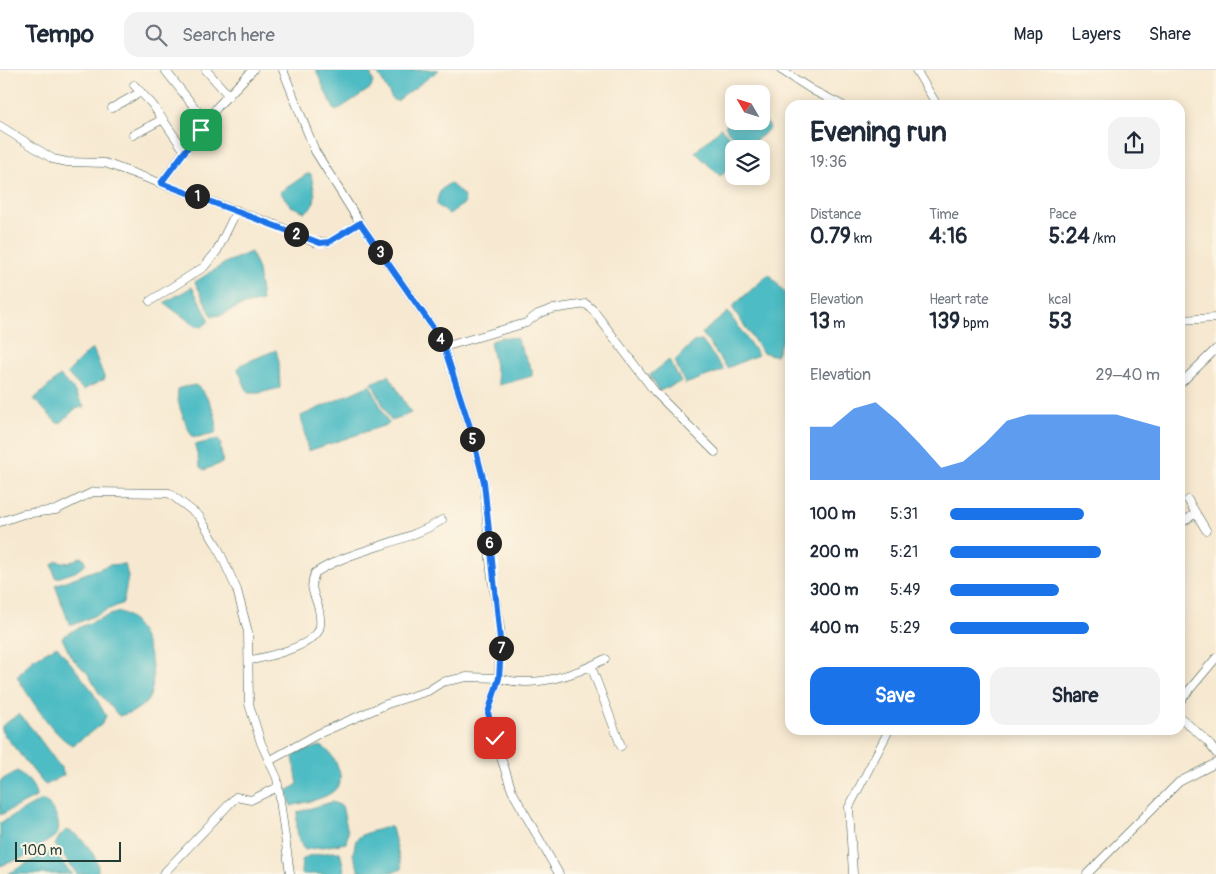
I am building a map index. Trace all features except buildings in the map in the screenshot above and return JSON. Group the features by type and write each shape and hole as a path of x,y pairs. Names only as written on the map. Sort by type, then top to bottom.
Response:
{"street":[{"path":"165,70 206,122"},
{"path":"206,70 229,96"},
{"path":"283,70 309,140 360,223 434,329 444,347 470,427 484,482 492,571 500,628 499,678 488,713 490,724 512,790 559,874"},
{"path":"781,70 832,100"},
{"path":"916,70 934,100"},
{"path":"161,183 206,122 251,71"},
{"path":"134,85 184,150"},
{"path":"112,108 141,92"},
{"path":"133,135 162,119"},
{"path":"0,126 53,159 67,162 104,163 237,210 320,243 329,242 360,223"},
{"path":"150,301 204,267 217,251 237,210"},
{"path":"444,347 526,323 538,314 552,309 586,304 593,310 655,392 715,452"},
{"path":"1185,320 1216,318"},
{"path":"1185,379 1216,349"},
{"path":"0,522 23,514 56,510 93,492 169,493 199,516 217,546 237,590 248,632 249,704 278,787 290,874"},
{"path":"1188,500 1206,530"},
{"path":"1185,521 1196,513"},
{"path":"249,660 264,658 310,641 318,632 320,625 318,606 313,598 311,584 315,573 338,562 412,535 442,520"},
{"path":"1185,695 1216,658"},
{"path":"269,761 318,734 387,704 428,691 442,682 467,677 499,678 516,683 556,677 591,666 605,659"},
{"path":"591,666 620,746"},
{"path":"1185,721 1208,742 1216,753"},
{"path":"853,874 849,807 886,735"},
{"path":"1087,874 1179,782 1216,763"},
{"path":"164,874 236,797 251,800 278,787"}],"water":[{"path":"316,70 369,70 373,81 371,88 336,111"},
{"path":"376,70 439,70 397,101 393,100"},
{"path":"721,128 732,140 725,140 725,172 720,176 695,152"},
{"path":"727,130 767,130 756,140 736,140"},
{"path":"307,174 311,174 315,195 313,204 305,212 291,206 280,192"},
{"path":"450,183 463,195 465,203 449,214 437,205 440,192"},
{"path":"251,252 258,270 262,301 240,306 222,315 212,316 195,282 227,262"},
{"path":"769,274 785,293 785,334 776,356 762,352 732,307"},
{"path":"192,287 208,317 208,322 202,327 196,326 164,303"},
{"path":"728,312 758,355 727,368 702,333"},
{"path":"501,337 516,338 532,370 532,376 499,385 490,342"},
{"path":"702,341 724,370 685,384 675,361 693,342"},
{"path":"93,349 105,379 83,390 67,373"},
{"path":"276,350 279,362 280,388 259,393 248,393 238,369 240,365"},
{"path":"669,360 681,382 659,391 650,375"},
{"path":"389,375 411,413 391,421 372,383"},
{"path":"60,376 73,389 84,407 75,409 62,422 57,423 34,399"},
{"path":"195,385 204,393 212,407 216,421 215,433 198,437 192,436 181,412 178,398 179,388"},
{"path":"370,385 389,424 308,451 301,416"},
{"path":"218,439 221,444 222,463 204,470 200,467 195,445"},
{"path":"80,557 85,559 85,565 75,572 55,577 52,564 57,561 69,563"},
{"path":"125,564 128,577 123,603 73,625 69,623 55,585 109,565"},
{"path":"120,612 129,617 144,638 149,651 153,679 147,702 133,712 119,716 99,693 88,674 71,657 62,638 80,627"},
{"path":"57,646 91,689 106,716 101,725 73,745 66,741 50,725 17,677 33,659"},
{"path":"19,714 33,730 61,768 64,775 46,785 2,732 2,726"},
{"path":"320,746 328,751 337,765 340,776 339,784 327,795 291,806 287,791 298,784 293,757 297,753"},
{"path":"17,771 27,779 36,793 36,797 0,815 0,781"},
{"path":"40,801 48,804 56,816 58,821 57,835 24,857 0,866 0,823"},
{"path":"332,802 342,806 348,832 346,843 305,850 300,843 297,832 298,812"},
{"path":"389,826 392,828 402,869 381,873 359,871 353,854 356,840 367,833"},
{"path":"66,830 83,840 88,846 97,865 98,871 96,874 77,874 55,845 59,837"},
{"path":"340,852 345,874 301,874 302,860 308,856"},
{"path":"46,853 54,853 72,874 8,874"}],"route":[{"path":"201,130 161,183 237,210 314,242 329,242 360,223 434,329 444,347 470,427 484,482 501,649 499,678 488,713 495,738"}]}
